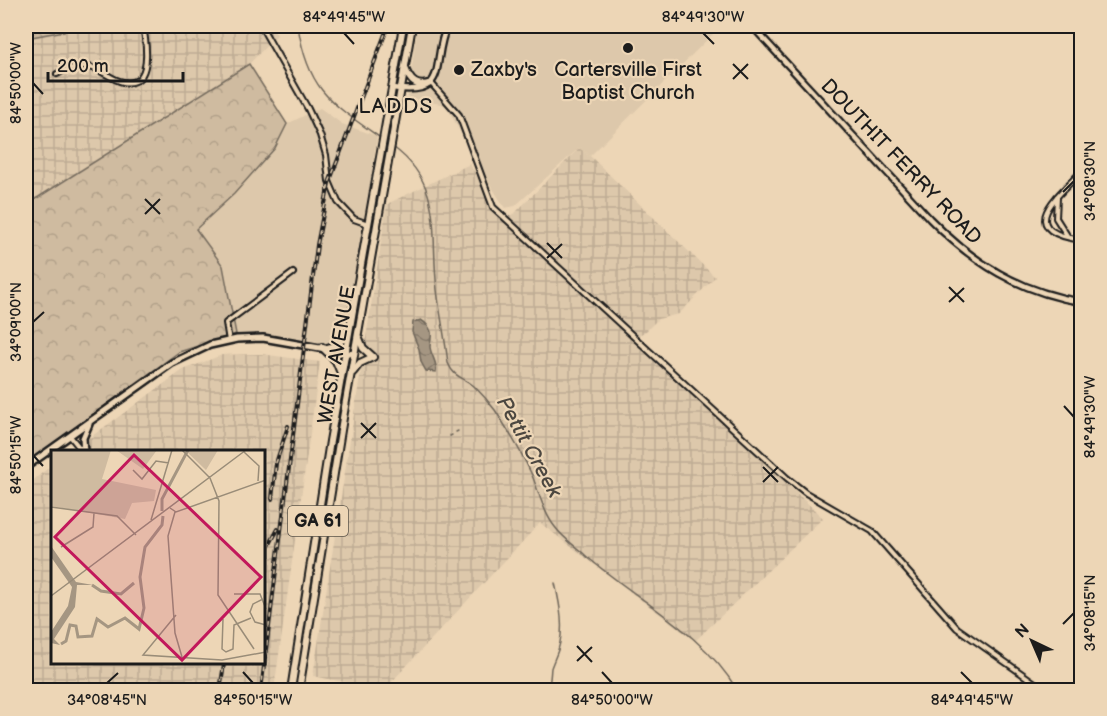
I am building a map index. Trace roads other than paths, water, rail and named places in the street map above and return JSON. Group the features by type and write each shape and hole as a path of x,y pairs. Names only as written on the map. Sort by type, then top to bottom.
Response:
{"main road":[{"name":"WEST AVENUE","path":"291,690 341,376 403,26"},
{"name":"WEST AVENUE","path":"299,690 354,354 412,26"},
{"path":"405,68 410,79 416,84 431,83"},
{"path":"324,348 337,345 349,331"},
{"path":"350,378 360,363 373,357 363,348 358,334"},
{"path":"26,468 181,358 202,348 229,340 271,339 354,354"},
{"path":"324,348 336,361 341,376"},
{"path":"84,450 83,438 90,422"}],"street":[{"path":"57,74 69,69 90,67 120,82 134,81 141,75 147,60 143,26"},
{"path":"261,26 308,109 320,135 326,155 329,181 338,202 354,219 368,224"},
{"path":"392,88 415,90 431,83 437,72 441,39 447,26"},
{"name":"DOUTHIT FERRY ROAD","path":"752,26 930,219 957,245 987,268 1018,284 1049,295 1082,302"},
{"path":"431,83 459,115 493,207 787,478 806,492 872,531 957,628 1045,690"},
{"path":"1082,171 1046,210 1045,222 1049,230 1054,233 1082,240"},
{"path":"1057,197 1056,218 1069,238"},
{"path":"229,340 226,323 293,273"},
{"path":"70,436 82,450"}],"water":[{"path":"421,320 431,332 430,347 436,372 426,371 412,332 413,322"}],"waterway":[{"name":"Pettit Creek","path":"298,26 302,48 316,81 336,105 382,139"},
{"name":"Pettit Creek","path":"393,147 410,162 428,194 434,230 437,290 448,363 451,368 456,375 474,386 495,410 523,457 547,515 558,531 604,571 687,633 723,669 737,690"},
{"path":"545,690 549,683 561,634 560,608 555,583"}],"railway":[{"path":"266,650 317,245 329,183 388,26"},
{"path":"272,499 276,463 288,426"},
{"path":"266,551 278,529"},
{"path":"220,690 224,665"},
{"path":"261,690 264,665"}],"place":[{"name":"Cartersville First Baptist Church","path":"628,48"},
{"name":"Zaxby's","path":"459,70"}],"district":[{"name":"LADDS","path":"396,106"}]}
